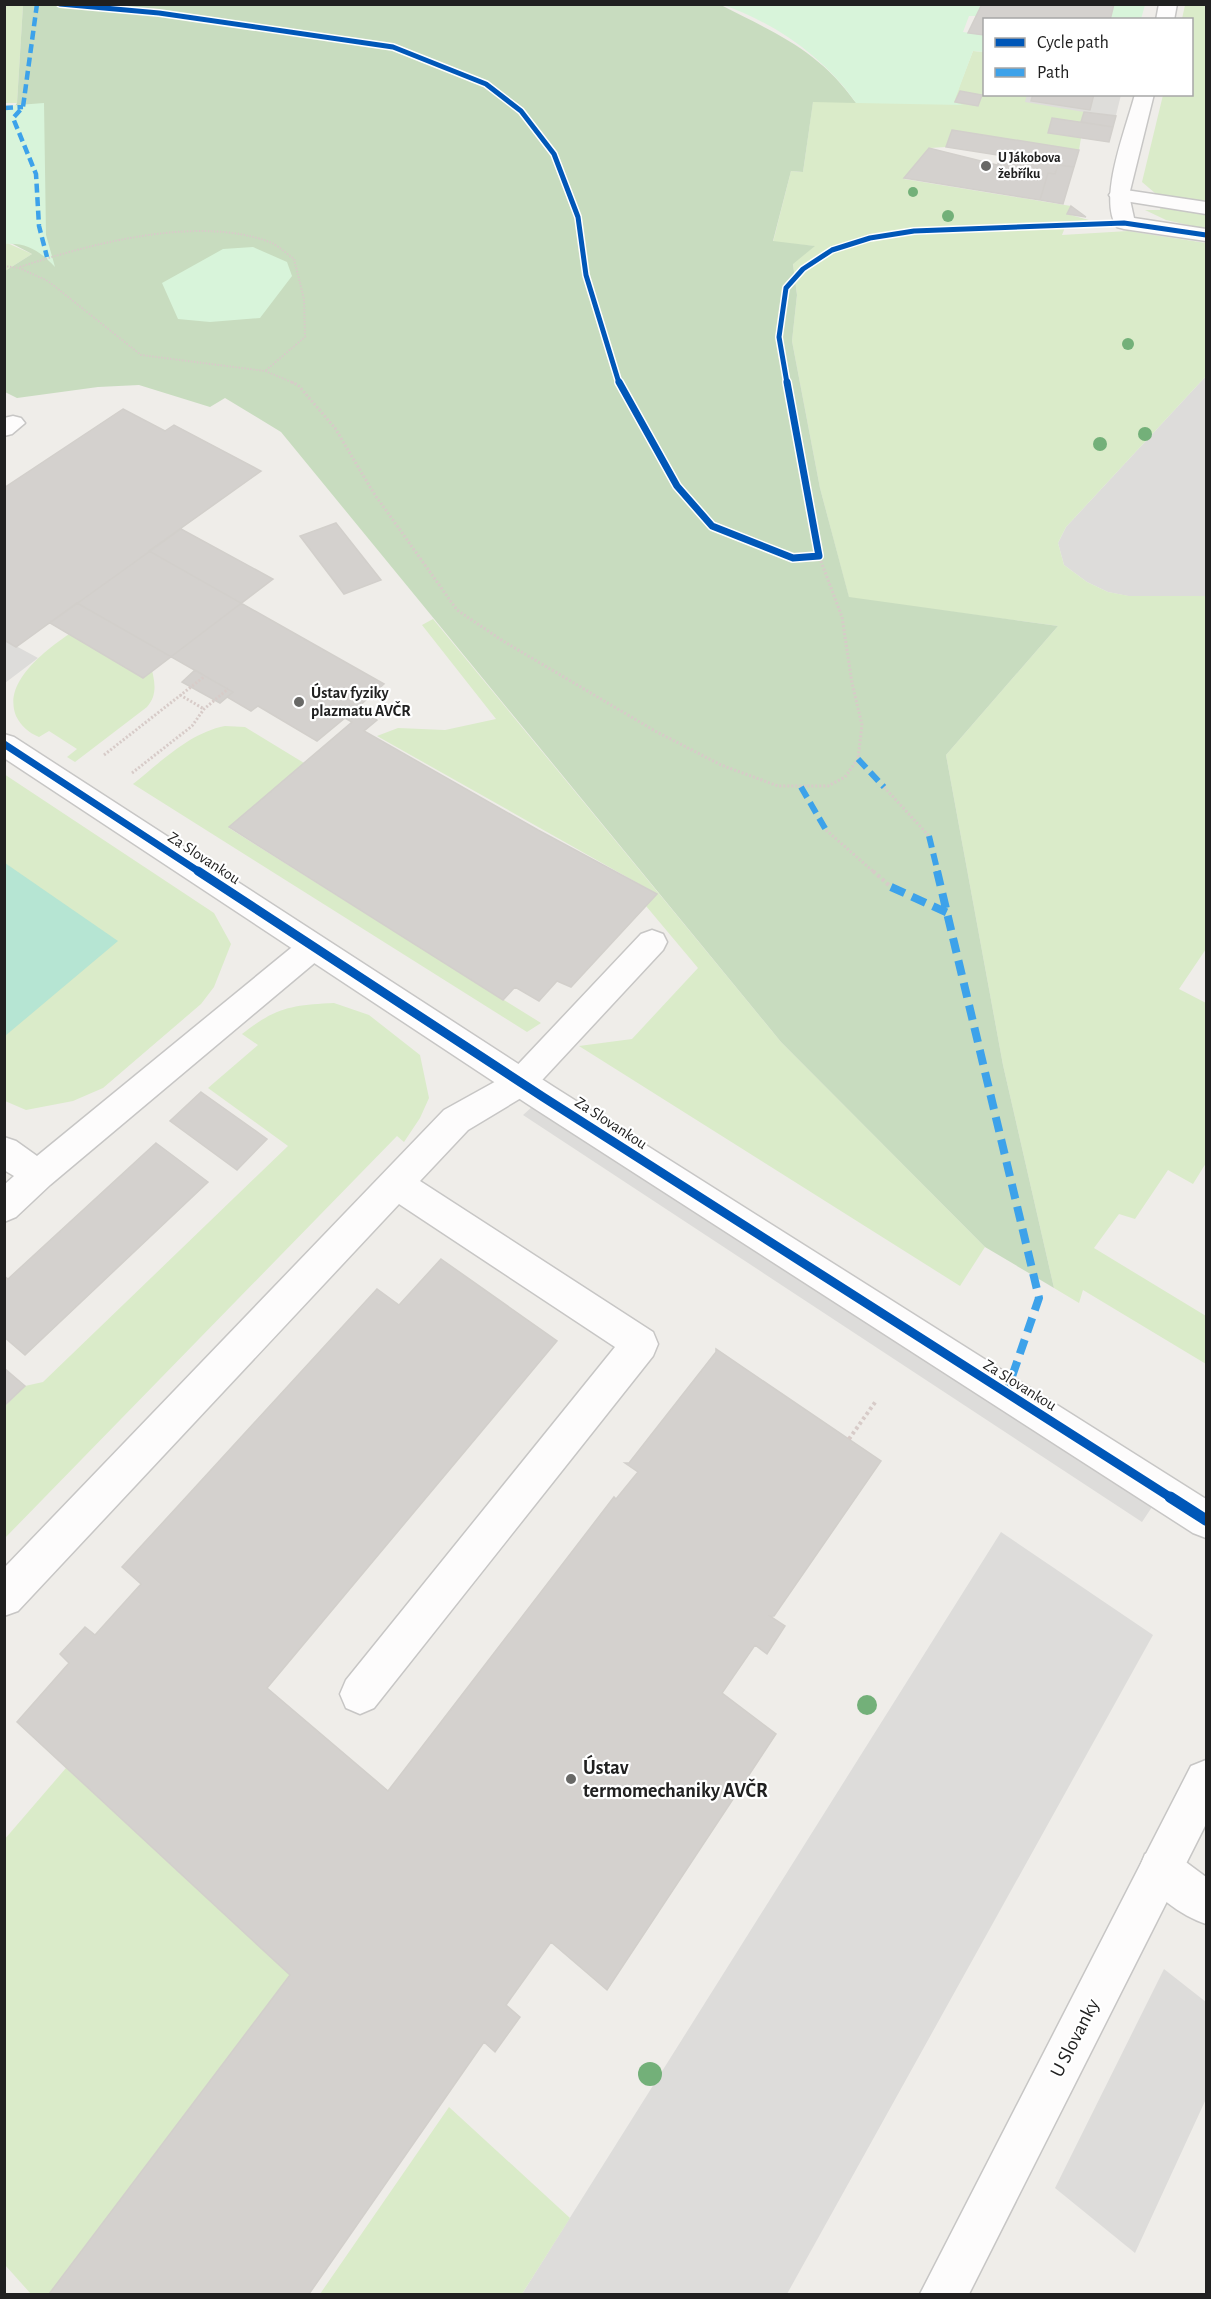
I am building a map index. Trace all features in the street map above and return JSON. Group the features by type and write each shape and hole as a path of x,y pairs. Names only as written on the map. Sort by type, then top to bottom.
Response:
{"street":[{"path":"1144,96 1119,195 1124,222 1206,235"},
{"path":"1119,195 1206,208"},
{"name":"Za Slovankou","path":"4,744 520,1083 1206,1520"},
{"path":"4,1597 456,1120 520,1083 652,942"},
{"path":"4,1207 38,1175 313,947"},
{"path":"4,1151 38,1175"},
{"path":"360,1694 640,1344 395,1183"},
{"name":"U Slovanky","path":"944,2295 1206,1781"},
{"path":"1160,1869 1206,1903"}],"path":[{"path":"60,4 182,16 393,47 486,84 521,111 554,153 578,217 586,275 621,390 677,486 712,526 793,558 819,556"},
{"path":"4,266 19,268 48,281 141,355 265,370 298,385 336,428 373,492 457,610 503,641 655,730 721,765 778,786 828,786 845,777 858,759 862,725 852,683 842,617 819,556 779,337 786,288 803,270 832,250 870,238 914,231 1124,222"},
{"path":"19,268 47,257 182,232 227,233 271,243 294,259 304,299 305,337 265,370"},
{"path":"66,784 205,676"},
{"path":"210,704 228,689"},
{"path":"180,695 204,709"},
{"path":"884,788 929,836"},
{"path":"826,830 891,887"},
{"path":"849,1439 876,1401"}],"shaded area":[{"path":"983,55 983,96 1121,96 1113,127 963,105"},
{"path":"1206,376 1206,596 1128,596 1108,592 1087,582 1064,565 1058,543 1066,527"},
{"path":"5,640 38,658 5,683"},
{"path":"543,1097 1162,1492 1142,1522 523,1115"},
{"path":"1001,1532 1153,1635 787,2294 522,2294"},
{"path":"1164,1969 1206,2002 1206,2099 1135,2253 1055,2188"}],"green space":[{"path":"5,5 23,5 17,103 5,103"},
{"path":"23,5 721,5 795,45 827,69 842,85 856,103 813,102 803,172 791,171 773,241 815,246 793,264 797,295 792,341 820,488 849,597 1058,626 946,755 1003,1065 1054,1288 985,1247 781,1042 281,432 225,398 210,407 139,385 98,387 17,398 5,392 5,271 32,254 9,242 4,112 11,112 17,103"},
{"path":"723,5 982,5 978,16 969,16 963,32 983,35 983,52 973,51 954,102 963,105 856,103 843,86 814,57 779,32 742,12"},
{"path":"1114,5 1145,5 1141,18 1111,18"},
{"path":"1185,5 1206,5 1206,229 1166,220 1145,210 1160,210 1162,199 1142,182 1163,96 1193,96 1193,18 1182,18"},
{"path":"973,51 983,52 983,96 1027,96 1025,102 1084,112 1081,122 1052,118 1048,133 1081,138 1079,150 952,130 946,147 929,148 904,179 1071,206 1067,214 1089,220 1067,222 1062,235 1128,231 1206,243 1206,376 1066,527 1058,543 1064,565 1087,582 1108,592 1129,596 1206,596 1206,949 1179,989 1206,1003 1206,1163 1193,1184 1168,1170 1135,1219 1119,1214 1094,1248 1206,1316 1206,1364 1083,1290 1079,1303 1054,1288 1003,1065 946,755 1058,626 849,598 820,488 792,341 797,295 793,263 814,246 773,242 791,171 803,172 813,101 953,103"},
{"path":"44,103 46,235 55,267 44,256 26,246 5,244 5,106"},
{"path":"5,242 32,254 5,271"},
{"path":"253,247 287,262 292,276 260,318 210,322 178,319 162,283 223,249"},
{"path":"433,619 781,1042 985,1247 960,1286 579,1046 632,1039 698,968 646,906 657,894 377,736 398,728 445,730 496,719 422,625"},
{"path":"88,621 150,662 154,691 147,707 75,762 67,757 77,749 49,731 39,737 26,729 16,716 13,701 17,687 25,673 36,661"},
{"path":"225,726 245,727 304,763 229,828 541,1023 527,1032 133,784 187,742"},
{"path":"4,774 214,913 231,944 214,987 201,1004 103,1088 73,1101 26,1110 5,1101"},
{"path":"5,863 118,941 5,1036"},
{"path":"334,1003 369,1015 420,1055 429,1098 420,1118 404,1142 397,1136 5,1538 5,1406 25,1386 43,1382 288,1146 208,1088 258,1045 242,1034 254,1025 285,1009"},
{"path":"66,1768 290,1975 49,2294 31,2294 5,2265 4,1840"},
{"path":"449,2107 570,2218 522,2294 320,2294"}],"building":[{"path":"982,4 1114,4 1110,18 983,18 983,35 968,33"},
{"path":"960,91 982,95 978,106 955,102"},
{"path":"1032,96 1094,96 1090,110 1031,101"},
{"path":"1084,112 1116,116 1113,127 1081,122"},
{"path":"1052,118 1113,127 1109,142 1048,133"},
{"name":"U Jákobova žebříku","path":"952,130 1079,150 1074,167 1058,165 1055,174 1048,173 1040,200 904,178 929,148 997,165 1004,156 946,147"},
{"path":"1058,165 1074,167 1063,204 1040,200 1048,173 1055,174"},
{"path":"1071,206 1086,217 1067,214"},
{"name":"Ústav fyziky plazmatu AVČR","path":"123,409 165,431 174,425 261,471 149,551 384,684 357,708 377,720 364,731 538,830 657,894 571,987 557,981 539,1001 515,987 503,1000 229,827 352,722 345,718 317,741 258,706 251,711 227,697 233,692 77,603 16,647 4,640 4,488"},
{"path":"336,523 381,580 344,594 300,536"},
{"path":"181,529 273,579 143,678 50,623"},
{"path":"195,670 233,692 220,703 182,682"},
{"path":"201,1092 267,1139 237,1170 170,1121"},
{"path":"156,1143 208,1182 25,1355 4,1337 4,1276 8,1279"},
{"name":"Ústav termomechaniky AVČR","path":"441,1259 557,1341 267,1688 388,1791 614,1497 616,1499 638,1472 625,1463 629,1463 716,1352 716,1349 881,1461 774,1616 770,1616 785,1626 767,1654 755,1645 722,1693 776,1734 607,1990 551,1942 506,2005 520,2017 495,2052 484,2042 309,2294 49,2294 290,1975 17,1722 69,1663 60,1654 85,1627 95,1635 141,1584 122,1567 377,1289 399,1305"},
{"path":"4,1368 25,1386 4,1406"}],"marked path":[{"path":"37,4 23,107 13,118 36,174 40,236 47,257"},
{"path":"4,108 23,107"},
{"path":"858,759 884,787"},
{"path":"801,787 826,830"},
{"path":"929,836 1039,1298 1006,1394"},
{"path":"891,887 948,913"}],"cycle path":[{"path":"60,4 159,13 393,47 486,84 521,111 554,154 578,217 586,275 621,390 677,486 712,526 793,558 819,556 779,337 786,288 803,269 832,250 870,238 914,231 1124,223 1206,235"},
{"path":"4,744 543,1097 1206,1520"}],"place":[{"name":"U Jákobova žebříku","path":"986,166"},
{"name":"Ústav fyziky plazmatu AVČR","path":"299,702"},
{"name":"Ústav termomechaniky AVČR","path":"571,1779"}]}
